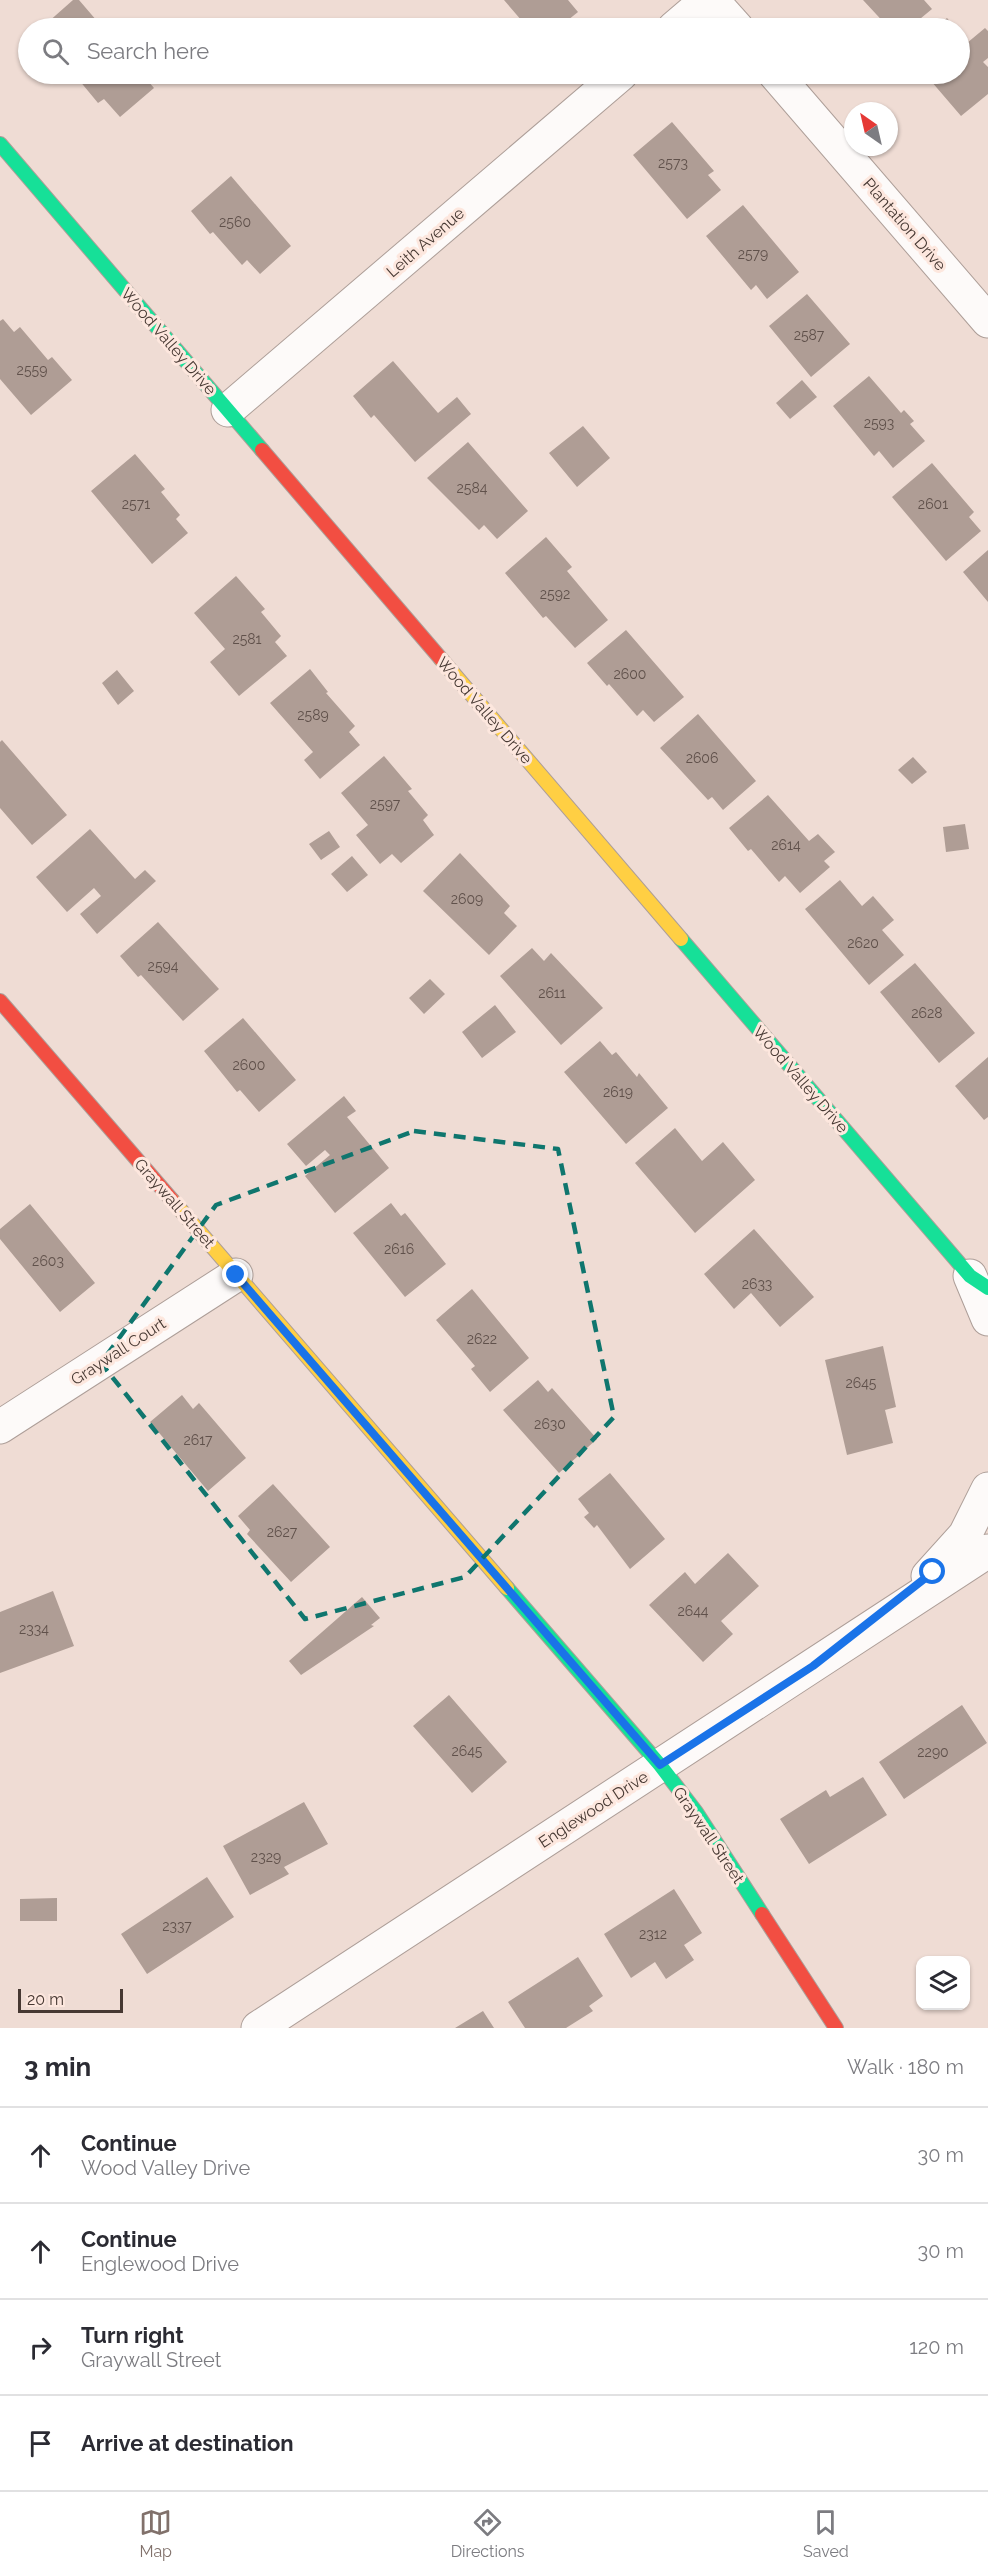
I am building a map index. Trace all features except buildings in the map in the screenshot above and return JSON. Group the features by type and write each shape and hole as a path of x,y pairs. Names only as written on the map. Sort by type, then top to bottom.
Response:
{"street":[{"path":"686,18 707,0"},
{"path":"712,0 727,18"},
{"name":"Leith Avenue","path":"228,410 609,84"},
{"name":"Plantation Drive","path":"784,84 988,321"},
{"name":"Wood Valley Drive","path":"0,144 979,1282 988,1319"},
{"name":"Graywall Street","path":"0,1001 660,1765 696,1812 837,2028"},
{"name":"Graywall Court","path":"0,1427 236,1275"},
{"path":"813,1666 933,1572 965,1535 988,1489"},
{"name":"Englewood Drive","path":"258,2028 988,1551"}],"highlighted area":[{"path":"414,1131 558,1149 614,1417 465,1577 305,1619 101,1363 216,1205"}],"traffic: fast":[{"path":"0,144 262,450"},
{"path":"681,939 970,1276 988,1288"},
{"path":"507,1588 660,1765 696,1812 762,1914"}],"traffic: slow":[{"path":"441,659 681,939"},
{"path":"172,1200 507,1588"}],"traffic: jam":[{"path":"262,450 441,659"},
{"path":"0,1001 172,1200"},
{"path":"762,1914 836,2028"}],"route":[{"path":"236,1275 660,1765 813,1666 933,1572"}]}
